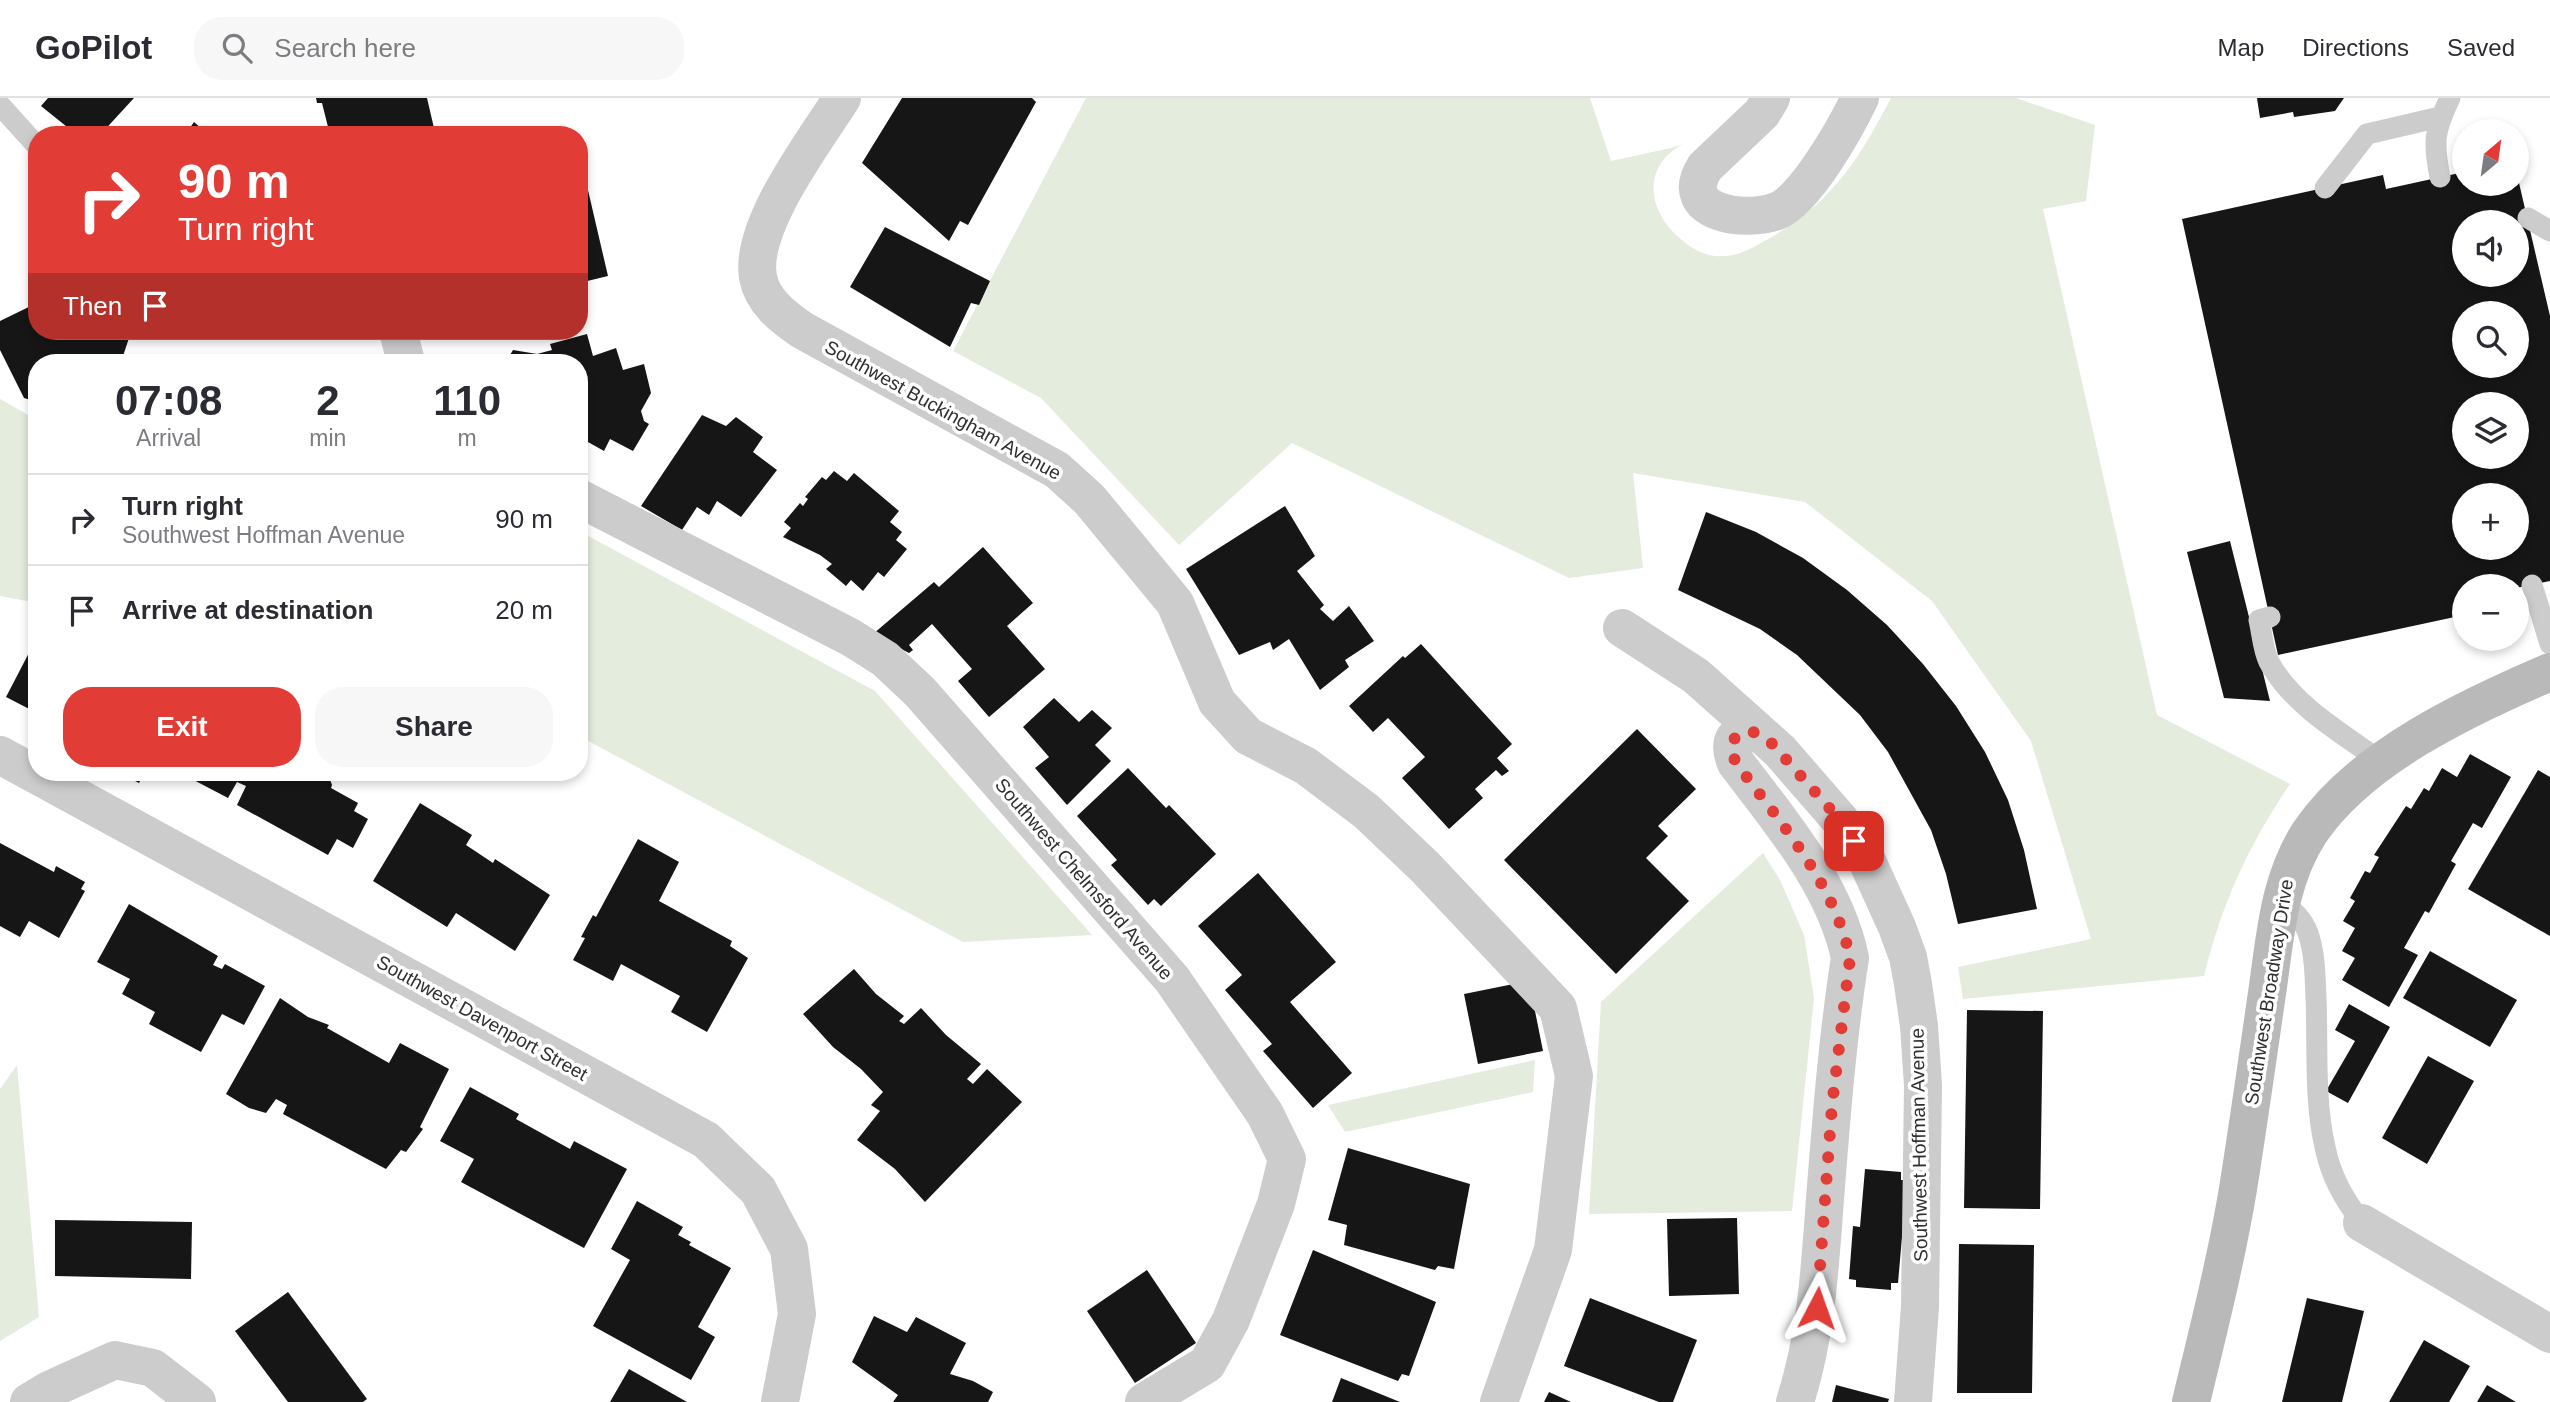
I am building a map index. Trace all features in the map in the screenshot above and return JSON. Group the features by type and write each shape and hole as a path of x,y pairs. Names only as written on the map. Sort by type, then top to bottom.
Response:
{"street":[{"name":"Southwest Buckingham Avenue","path":"842,98 764,229 758,248 758,278 765,296 779,314 802,330 1047,465 1089,499 1175,603 1217,702 1248,736 1306,766 1366,811 1425,867 1558,1008 1574,1076 1553,1250 1499,1402"},
{"path":"1771,98 1762,113 1705,167 1700,175 1702,198 1718,213 1740,216 1764,214 1777,211 1789,203 1812,176 1845,128 1860,98"},
{"name":"Southwest Chelmsford Avenue","path":"588,503 850,636 885,659 920,692 1172,979 1265,1114 1287,1159 1276,1204 1231,1320 1207,1364 1144,1402"},
{"name":"Southwest Hoffman Avenue","path":"1622,628 1696,676 1780,751 1840,820 1867,861 1883,893 1908,957 1919,1026 1923,1085 1920,1307 1913,1402"},
{"name":"Southwest Broadway Drive","path":"2191,1402 2221,1276 2237,1191 2281,901 2297,854 2312,830 2365,774 2436,726 2550,671"},
{"path":"1757,732 1746,730 1732,743 1736,763 1805,858 1846,939 1850,958 1832,1105 1817,1308 1795,1402"},
{"name":"Southwest Davenport Street","path":"0,755 28,770"},
{"name":"Southwest Davenport Street","path":"48,781 706,1140 758,1190 789,1249 797,1314 780,1402"},
{"path":"2362,1223 2550,1334"},
{"path":"29,1402 48,1390 115,1360 152,1368 197,1402"}],"lane":[{"path":"0,105 28,136"},
{"path":"2440,177 2434,148 2445,108"},
{"path":"2325,188 2367,134 2445,108"},
{"path":"2529,219 2550,231"},
{"path":"2532,585 2550,644"},
{"path":"2270,617 2259,620 2268,661 2296,697 2382,762"},
{"path":"2281,901 2297,915 2308,933 2315,979 2320,1119 2324,1146 2332,1175 2343,1197 2362,1223"}],"green space":[{"path":"1086,98 1590,98 1611,161 1683,144 1660,165 1655,177 1656,204 1662,217 1682,240 1697,251 1715,256 1737,254 1750,249 1792,224 1811,209 1842,178 1855,160 1891,98 2016,98 2095,125 2086,201 2043,209 2157,715 2290,784 2261,830 2238,876 2219,924 2204,976 1963,999 1958,967 2091,939 2031,741 1932,601 1805,502 1633,473 1643,568 1569,578 1292,443 1179,545 1041,398 953,351"},
{"path":"0,399 28,415 28,601 0,596"},
{"path":"588,536 875,691 1092,935 963,942 588,741"},
{"path":"1763,853 1780,880 1804,935 1814,998 1792,1211 1589,1214 1601,1002"},
{"path":"1535,1060 1533,1092 1345,1132 1328,1105"},
{"path":"17,1065 39,1317 0,1341 0,1089"}],"building":[{"path":"48,98 134,98 108,126 66,126 41,106"},
{"path":"316,98 427,98 434,126 328,126 322,103 317,103"},
{"path":"902,98 1032,98 1036,102 968,225 960,221 949,241 862,163"},
{"path":"2257,98 2344,98 2335,111 2294,117 2293,112 2260,118"},
{"path":"2383,175 2386,189 2452,175 2452,196 2522,196 2525,210 2452,210 2452,287 2529,287 2529,226 2550,316 2550,581 2529,585 2529,574 2452,574 2452,618 2278,655 2182,219"},
{"path":"588,190 608,276 588,281"},
{"path":"885,227 990,281 979,305 971,303 950,347 850,287"},
{"path":"28,307 28,340 128,340 124,354 28,354 28,399 24,398 0,350 0,321"},
{"path":"588,338 593,356 616,348 623,370 644,364 651,393 641,411 644,421 649,424 633,451 610,439 604,451 588,442 588,354 537,354 552,350 550,344 565,340 588,340"},
{"path":"513,350 537,354 511,354"},
{"path":"702,415 726,426 736,417 763,437 753,452 777,470 741,517 717,501 709,515 697,507 682,530 641,506"},
{"path":"834,471 847,481 854,473 899,511 890,522 902,532 896,540 907,549 884,577 878,572 863,591 851,580 846,586 826,569 832,564 820,555 783,537 791,528 784,522 800,503 803,506 808,499 805,497 822,477 826,480"},
{"path":"1285,506 1315,556 1297,571 1324,605 1320,609 1333,621 1349,606 1374,641 1345,660 1349,667 1320,690 1289,639 1273,650 1270,642 1239,655 1186,569"},
{"path":"1706,512 1756,532 1803,558 1847,590 1887,625 1923,664 1956,706 1985,752 2008,800 2024,850 2037,909 1958,924 1946,874 1931,830 1888,752 1860,715 1797,655 1760,629 1678,590"},
{"path":"2230,541 2270,701 2224,698 2187,552"},
{"path":"983,547 1033,603 1007,626 1045,669 989,717 958,681 972,669 932,624 909,645 913,650 909,653 873,634 934,582 939,587"},
{"path":"1421,644 1512,744 1497,758 1509,771 1502,776 1496,770 1475,789 1483,798 1449,829 1402,778 1425,757 1388,718 1373,732 1349,706 1403,656 1405,658"},
{"path":"28,655 28,708 6,697"},
{"path":"1054,698 1079,722 1092,710 1112,728 1095,745 1111,761 1067,805 1035,768 1049,757 1023,727"},
{"path":"1637,729 1696,789 1658,826 1668,836 1646,858 1689,901 1616,974 1504,860"},
{"path":"2470,754 2511,777 2482,828 2473,823 2451,861 2456,864 2429,913 2425,911 2404,948 2418,955 2389,1007 2342,980 2355,958 2342,951 2355,928 2343,921 2355,901 2350,898 2365,871 2370,873 2379,857 2374,855 2406,806 2411,809 2424,788 2429,791 2442,768 2457,777"},
{"path":"1128,768 1166,808 1169,805 1216,854 1161,906 1154,899 1148,905 1111,865 1117,860 1077,816"},
{"path":"2538,770 2550,777 2550,936 2468,889"},
{"path":"196,781 331,781 331,788 358,803 354,811 368,819 353,848 337,839 328,855 237,805 246,786 237,782 228,798"},
{"path":"420,803 472,835 466,845 493,863 495,859 550,895 515,951 456,913 447,927 373,881"},
{"path":"638,839 679,862 659,901 732,941 730,946 748,958 707,1032 671,1012 680,996 621,964 613,981 573,960 585,938 581,937 593,915 596,917"},
{"path":"0,843 54,872 56,866 85,882 81,889 85,891 59,938 29,921 20,937 0,926"},
{"path":"1258,873 1336,962 1290,1002 1352,1073 1313,1108 1263,1051 1272,1044 1225,990 1242,975 1198,926"},
{"path":"129,904 218,956 213,965 222,969 225,964 265,986 244,1025 222,1014 201,1052 149,1024 155,1012 122,994 130,979 97,962"},
{"path":"2430,951 2517,1000 2490,1047 2403,998"},
{"path":"854,969 876,994 904,1016 899,1021 904,1024 921,1008 946,1035 981,1064 967,1079 973,1084 987,1069 1022,1102 925,1202 895,1169 857,1140 880,1111 871,1105 883,1092 861,1069 833,1047 803,1014"},
{"path":"1529,981 1543,1051 1478,1064 1464,994"},
{"path":"280,998 389,1063 400,1043 449,1069 420,1127 423,1129 406,1152 401,1150 386,1169 283,1114 287,1105 276,1099 266,1113 249,1108 226,1094"},
{"path":"2349,1004 2390,1027 2348,1103 2326,1091 2355,1041 2335,1030"},
{"path":"1967,1010 2043,1011 2040,1209 1964,1208"},
{"path":"2428,1056 2474,1081 2427,1164 2382,1138"},
{"path":"470,1087 519,1114 516,1119 570,1149 574,1141 627,1169 584,1248 461,1182 474,1159 440,1141"},
{"path":"1348,1148 1470,1184 1454,1269 1438,1266 1435,1270 1344,1245 1347,1225 1328,1220"},
{"path":"1865,1169 1901,1172 1901,1180 1907,1180 1898,1283 1891,1283 1891,1290 1856,1287 1856,1280 1849,1279 1853,1226 1860,1227"},
{"path":"637,1201 683,1227 678,1235 691,1242 689,1245 731,1268 698,1327 715,1337 691,1380 593,1326 630,1260 611,1249"},
{"path":"1737,1218 1739,1294 1669,1296 1667,1219"},
{"path":"55,1220 192,1222 191,1279 55,1276"},
{"path":"1959,1244 2034,1245 2032,1393 1957,1393"},
{"path":"1313,1250 1436,1302 1409,1376 1402,1374 1398,1381 1280,1335"},
{"path":"1147,1270 1196,1343 1135,1383 1087,1311"},
{"path":"288,1292 367,1399 363,1402 288,1402 235,1331"},
{"path":"1590,1298 1697,1340 1673,1402 1659,1402 1564,1366"},
{"path":"2307,1298 2364,1311 2342,1402 2282,1402"},
{"path":"874,1316 907,1332 916,1317 966,1343 950,1374 973,1381 993,1392 988,1402 893,1402 898,1395 852,1362"},
{"path":"2424,1340 2470,1366 2449,1402 2389,1402"},
{"path":"629,1369 687,1402 610,1402"},
{"path":"1341,1378 1400,1402 1332,1402"},
{"path":"1836,1385 1889,1399 1888,1402 1832,1402"},
{"path":"2487,1385 2516,1402 2477,1402"},
{"path":"1549,1392 1571,1402 1544,1402"}],"route":[{"path":"1817,1308 1832,1105 1850,958 1838,920 1805,858 1736,763 1732,743 1739,734 1746,730 1767,738 1798,770 1854,841"}]}
